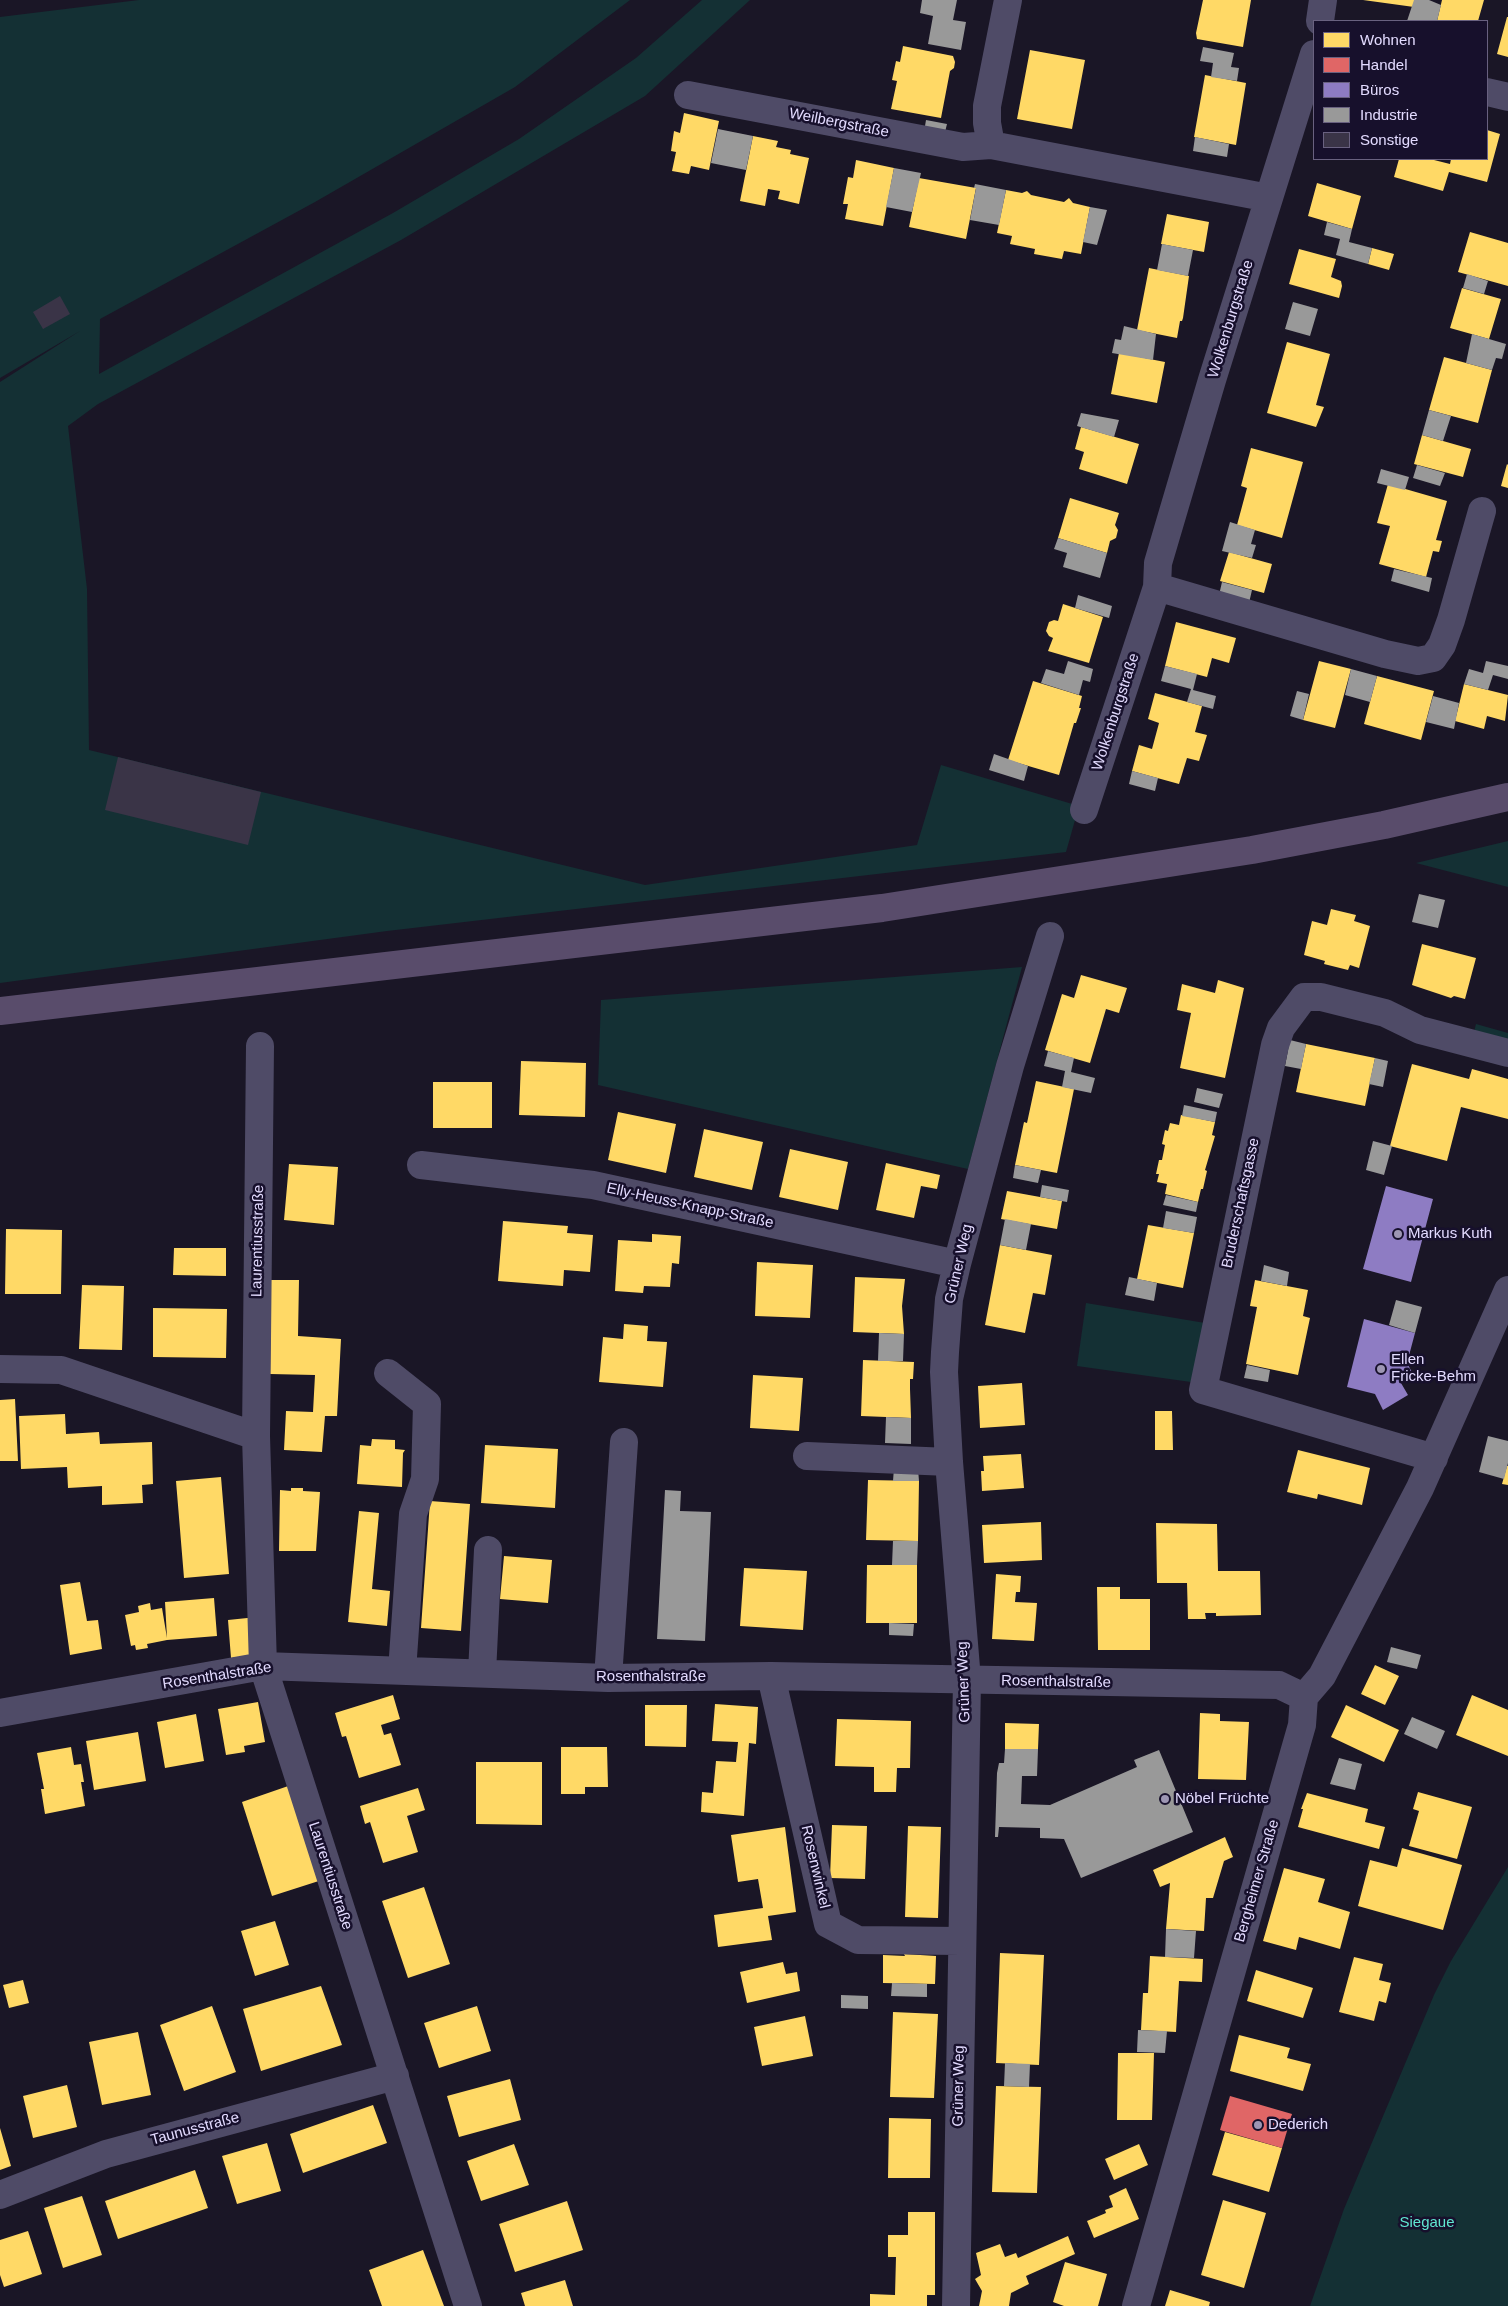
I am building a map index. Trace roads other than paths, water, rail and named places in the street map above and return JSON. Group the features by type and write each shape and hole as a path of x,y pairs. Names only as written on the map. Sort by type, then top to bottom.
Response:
{"main road":[{"path":"0,1011 882,908 1252,850 1384,825 1508,797"}],"street":[{"path":"991,145 987,123 987,106 1008,0"},
{"path":"1320,20 1323,0"},
{"name":"Wolkenburgstraße","path":"1084,810 1157,587 1158,563 1313,57"},
{"path":"1488,92 1508,98"},
{"name":"Weilbergstraße","path":"688,94 963,147 991,145 1269,198"},
{"path":"1157,587 1385,654 1418,661 1433,658 1442,645 1451,620 1482,511"},
{"name":"Grüner Weg","path":"956,2306 967,1680 949,1462 944,1372 949,1299 1010,1066 1050,936"},
{"name":"Bruderschaftsgasse","path":"1436,1453 1203,1390 1275,1045 1282,1028 1304,997 1321,997 1386,1013 1420,1030 1508,1053"},
{"name":"Laurentiusstraße","path":"260,1046 256,1436 263,1666 468,2306"},
{"name":"Elly-Heuss-Knapp-Straße","path":"420,1165 593,1185 957,1264"},
{"path":"1304,1697 1322,1676 1436,1453 1508,1290"},
{"path":"0,1369 61,1370 256,1436"},
{"path":"388,1373 427,1404 425,1479 413,1514 402,1671"},
{"path":"608,1678 624,1442"},
{"path":"807,1456 949,1462"},
{"path":"482,1674 488,1550"},
{"name":"Rosenthalstraße","path":"0,1713 263,1666 608,1678 771,1676 1279,1686 1304,1697"},
{"name":"Rosenwinkel","path":"771,1676 828,1924 858,1940 961,1941"},
{"name":"Bergheimer Straße","path":"1136,2306 1302,1725 1304,1697"},
{"name":"Taunusstraße","path":"0,2195 106,2154 394,2076"}],"place":[{"name":"Markus Kuth","path":"1398,1234"},
{"name":"Ellen Fricke-Behm","path":"1381,1369"},
{"name":"Nöbel Früchte","path":"1165,1799"},
{"name":"Dederich","path":"1258,2125"}],"park label":[{"name":"Siegaue","path":"1427,2223"}]}
